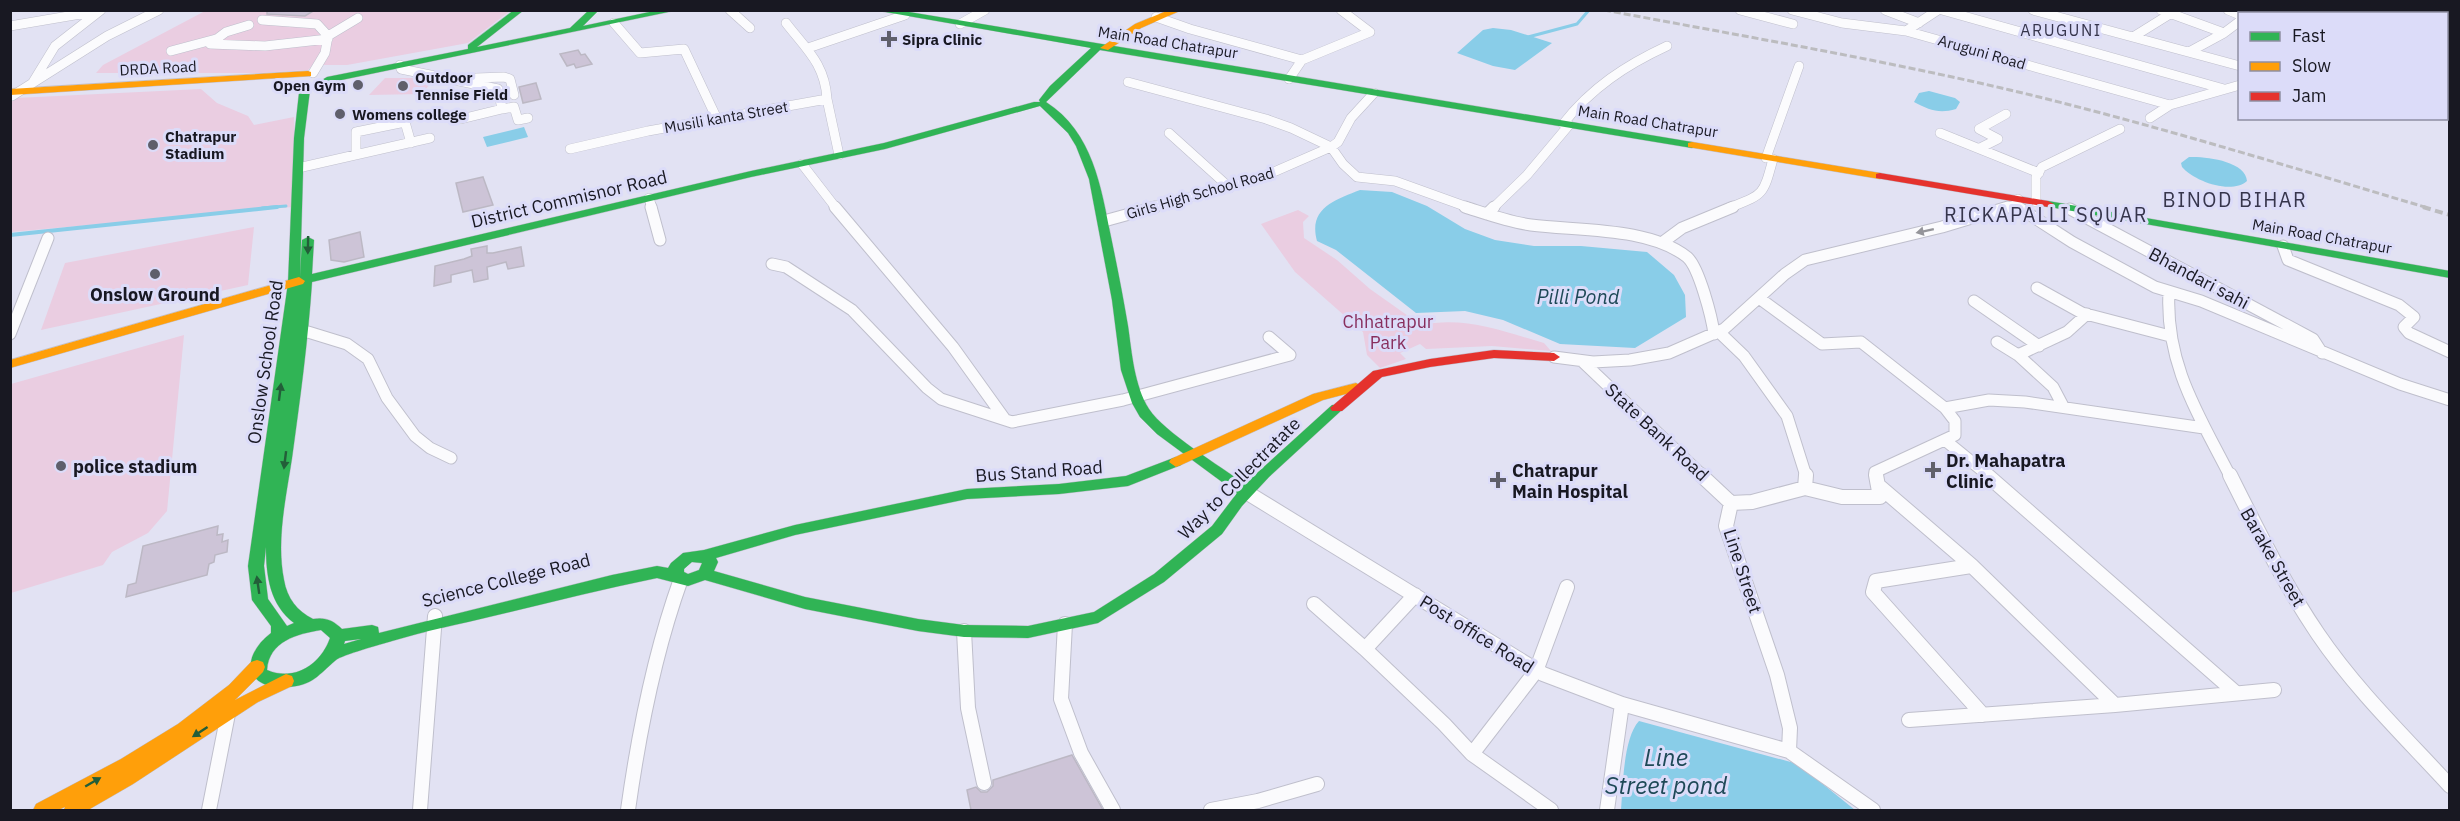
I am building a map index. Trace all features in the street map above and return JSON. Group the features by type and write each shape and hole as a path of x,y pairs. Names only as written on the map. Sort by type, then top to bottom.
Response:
{"main road":[{"path":"475,47 476,40 515,10"},
{"path":"475,47 520,10"},
{"path":"573,29 595,10"},
{"path":"314,78 662,10"},
{"path":"573,29 674,10"},
{"name":"Main Road Chatrapur","path":"878,10 1769,158 2017,202 2036,202 2450,276"},
{"path":"1041,103 1053,88 1102,48 1156,17 1178,10"},
{"name":"DRDA Road","path":"13,94 314,78 400,65 475,47"},
{"name":"Onslow School Road","path":"310,625 295,618 281,597 276,580 275,560 300,281 303,167 315,88 314,78"},
{"name":"District Commisnor Road","path":"10,364 300,281 649,198 885,146 1041,103"},
{"name":"Post office Road","path":"1041,103 1055,113 1085,153 1095,176 1116,279 1125,362 1130,385 1146,415 1162,431 1246,492"},
{"name":"Onslow School Road","path":"279,637 279,625 260,600 256,566 294,334"},
{"name":"Way to Collectratate","path":"705,574 805,603 918,625 964,631 1028,632 1098,617 1159,578 1217,530 1246,492 1301,440 1378,374 1430,363 1494,354 1554,357"},
{"name":"Bus Stand Road","path":"704,556 795,530 967,494 1059,489 1128,481 1167,467 1318,397 1364,385"},
{"path":"693,555 704,556 710,561 705,574 694,579 678,577 675,567 682,560 693,555"},
{"name":"Science College Road","path":"286,681 313,671 334,654 435,620 644,564 682,560"},
{"name":"Science College Road","path":"339,636 435,620 657,572 678,577"},
{"path":"42,810 142,754 222,702 240,687 257,666 263,651 279,637 310,625 329,626 339,636 339,644 334,654"},
{"path":"257,666 264,678 286,681"},
{"path":"73,810 127,779 252,697 286,681"}],"street":[{"path":"10,26 101,10"},
{"path":"33,84 55,46 101,10"},
{"path":"13,94 33,84 107,36 159,10"},
{"path":"730,10 750,28"},
{"path":"960,24 985,10"},
{"path":"1289,79 1302,60 1370,32 1341,10"},
{"path":"1740,10 1793,24"},
{"name":"Aruguni Road","path":"1792,10 1842,22 1906,31 2170,105"},
{"path":"1886,10 1919,23"},
{"path":"1906,31 1938,10"},
{"path":"1942,10 2224,89"},
{"path":"2033,10 2238,65"},
{"path":"2161,10 2224,33"},
{"path":"2133,37 2170,14"},
{"path":"808,48 905,15"},
{"path":"1156,17 1190,29 1302,60"},
{"path":"249,25 226,32 210,44 265,46 328,37 358,18"},
{"path":"262,20 317,24 328,37"},
{"path":"786,22 792,32 808,48 819,68 839,155"},
{"path":"2189,52 2224,33 2238,22"},
{"path":"614,23 640,53 684,49 707,102 717,118"},
{"path":"314,78 325,53 328,37"},
{"path":"171,51 216,39"},
{"path":"1487,214 1527,175 1566,124 1575,107 1611,76 1667,46"},
{"path":"400,65 401,69 460,79 498,89 502,110"},
{"path":"1663,242 1682,228 1759,196 1766,190 1769,158 1781,111 1799,66"},
{"path":"460,79 504,77 510,79 514,95"},
{"path":"1128,82 1266,119 1331,147 1343,164 1357,177 1395,181 1487,214 1529,225 1620,234 1663,242 1689,259 1719,332 1744,356 1787,416 1806,474 1805,488 1836,497 1863,500 1881,497 1875,472 1955,435 1954,422 1945,408 1861,342 1852,339 1831,346 1822,345 1758,298"},
{"path":"2150,118 2170,105 2238,86"},
{"path":"1331,147 1338,142 1351,118 1374,93"},
{"name":"Musili kanta Street","path":"570,149 648,131 827,99"},
{"path":"461,119 514,107 518,120 528,118"},
{"path":"1980,148 1998,139 1979,129 2006,114"},
{"path":"356,156 356,132 405,122 411,143"},
{"path":"2036,202 2036,177 2042,167 2120,129"},
{"path":"1169,133 1230,188"},
{"path":"1940,133 2039,173"},
{"path":"303,167 430,138"},
{"name":"Girls High School Road","path":"1104,221 1230,188 1260,178 1331,147"},
{"path":"802,164 857,235 953,347 1004,418"},
{"path":"649,198 660,240"},
{"path":"2017,202 2072,242 2155,287 2201,301 2400,384 2450,400"},
{"name":"State Bank Road","path":"1554,357 1582,361 1630,360 1669,353 1719,332 1805,260 1942,227 2017,202"},
{"name":"Bhandari sahi","path":"2070,209 2313,339 2322,352"},
{"path":"10,334 48,238"},
{"path":"2283,246 2288,260 2398,305 2415,317 2404,327 2409,333 2450,352"},
{"path":"772,264 786,267 843,302 870,327 912,373 941,399 1012,422 1031,420 1136,396 1290,354 1269,337"},
{"path":"2037,288 2087,314 2170,336"},
{"name":"Barake Street","path":"2169,292 2166,314 2187,397 2255,529 2318,634 2383,715 2450,786"},
{"path":"1974,301 2039,346"},
{"path":"2018,355 2067,332 2087,314"},
{"path":"294,334 308,332 347,344 368,358 387,398 415,436 430,448 451,458"},
{"path":"1996,342 2018,355 2053,387 2063,406"},
{"name":"State Bank Road","path":"1582,361 1731,503"},
{"path":"1945,408 1989,400 2063,406 2204,428"},
{"path":"1946,441 2031,511 2236,693"},
{"path":"1879,486 1971,566 2115,705"},
{"name":"Line Street","path":"1789,751 1790,728 1777,675 1726,526 1731,503 1752,502 1805,488"},
{"name":"Post office Road","path":"1246,492 1536,671 1622,704 1789,751 1872,810"},
{"path":"1971,566 1876,581 1873,592 1983,715"},
{"path":"628,810 636,745 678,577"},
{"path":"1472,754 1536,671 1567,587"},
{"path":"1365,650 1415,595"},
{"path":"1314,604 1444,724 1472,754 1551,810"},
{"path":"420,810 435,620"},
{"path":"1065,624 1061,699 1081,753 1113,810"},
{"path":"964,631 968,707 976,758 984,783"},
{"path":"1908,720 2115,705 2274,690"},
{"path":"1607,810 1622,704"},
{"path":"209,810 228,714"},
{"path":"1211,810 1258,801 1317,784"}],"green space":[{"path":"205,11 510,11 468,43 347,65 313,65 308,70 261,73 96,73 103,65"},
{"name":"Outdoor Tennise Field","path":"385,78 436,78 421,94 369,95"},
{"name":"Chatrapur Stadium","path":"201,89 217,103 248,116 254,125 294,117 296,166 292,207 11,232 10,103 16,98"},
{"name":"Chhatrapur Park","path":"1298,210 1309,216 1303,222 1304,238 1337,260 1370,289 1421,325 1453,322 1483,326 1544,343 1551,351 1492,346 1426,349 1420,344 1400,353 1406,359 1380,368 1367,355 1363,332 1295,272 1261,224"},
{"name":"Onslow Ground","path":"254,227 248,285 41,330 65,263"},
{"path":"184,335 167,511 148,533 112,552 103,565 11,593 11,384"}],"water":[{"path":"1493,28 1511,30 1552,43 1515,70 1493,66 1457,53 1483,30"},
{"path":"1929,91 1955,98 1960,102 1956,109 1939,111 1914,102 1919,93"},
{"path":"524,127 528,137 487,147 483,137"},
{"path":"2189,157 2214,159 2232,164 2245,174 2247,181 2232,187 2213,185 2195,177 2182,167 2181,163"},
{"name":"Pilli Pond","path":"1360,190 1392,192 1427,206 1465,229 1495,240 1534,246 1581,246 1647,252 1674,275 1685,295 1686,317 1635,348 1560,344 1503,320 1465,311 1416,313 1336,250 1317,241 1315,230 1320,213 1333,202"},
{"name":"Line Street pond","path":"1639,721 1798,764 1855,810 1621,810 1627,751"}],"building":[{"path":"267,10 315,10 305,16 267,14"},
{"path":"578,50 581,55 585,54 592,64 576,68 574,64 567,66 560,54"},
{"path":"536,83 541,99 523,103 519,87"},
{"path":"483,177 493,205 463,212 456,183"},
{"path":"360,232 364,257 344,262 331,260 329,240"},
{"path":"487,246 487,253 521,247 524,266 508,269 506,262 487,267 488,279 474,282 472,270 451,275 451,282 434,286 435,266 472,256 471,249"},
{"path":"218,526 217,535 223,534 222,542 228,540 227,552 215,555 214,562 209,564 207,575 126,597 128,585 136,583 143,546"},
{"path":"1072,755 1103,810 971,810 967,790 976,787 981,792 987,792 993,786 993,780"}],"waterway":[{"path":"1528,37 1577,24 1589,10"},
{"path":"262,208 286,206"},
{"path":"10,235 277,207"}],"railway":[{"path":"1604,10 1872,60 2031,95 2181,135 2428,208"},
{"path":"2423,207 2450,215"}],"traffic: fast":[{"path":"471,47 520,10"},
{"path":"572,31 595,10"},
{"path":"327,80 674,10"},
{"path":"878,10 1692,145"},
{"path":"1044,100 1053,88 1098,47"},
{"path":"279,637 279,625 260,600 256,566 294,283 299,138 305,90 303,86"},
{"path":"299,281 751,174 885,146 1037,104"},
{"path":"1044,105 1072,131 1081,146 1094,179 1118,300 1128,370 1139,403 1145,414 1162,431 1246,492"},
{"path":"2048,204 2412,269"},
{"path":"308,240 300,349 276,519 274,565 280,595 287,607 310,625"},
{"path":"2412,269 2450,275"},
{"path":"705,574 805,603 918,625 964,631 1028,632 1098,617 1159,578 1217,530 1237,502 1264,474 1337,408"},
{"path":"704,556 795,530 967,494 1059,489 1128,481 1176,462"},
{"path":"334,654 392,635 612,581 657,572 676,575 688,580 705,574 710,562 704,556 688,557 676,567 676,575"},
{"path":"321,624 329,626 339,636 335,648 319,668 308,675 284,681 271,679 259,673 263,651 270,643 288,632 321,624"},
{"path":"339,636 372,631"}],"traffic: slow":[{"path":"1105,48 1138,26 1178,10"},
{"path":"10,92 308,74"},
{"path":"1692,145 1880,176"},
{"path":"10,364 299,281"},
{"path":"1176,462 1318,397 1356,387"},
{"path":"42,810 156,748 210,710 257,667"},
{"path":"73,810 127,779 252,697 286,681"}],"traffic: jam":[{"path":"1880,176 2048,204"},
{"path":"1337,408 1378,374 1430,363 1494,354 1554,357"}],"place":[{"name":"Sipra Clinic","path":"889,39"},
{"name":"Open Gym","path":"358,85"},
{"name":"Outdoor Tennise Field","path":"403,86"},
{"name":"Womens college","path":"340,114"},
{"name":"Chatrapur Stadium","path":"153,145"},
{"name":"Onslow Ground","path":"155,274"},
{"name":"police stadium","path":"61,466"},
{"name":"Dr. Mahapatra Clinic","path":"1933,470"},
{"name":"Chatrapur Main Hospital","path":"1498,480"}],"district":[{"name":"ARUGUNI","path":"2061,30"},
{"name":"BINOD BIHAR","path":"2235,199"},
{"name":"RICKAPALLI SQUAR","path":"2046,214"}]}
